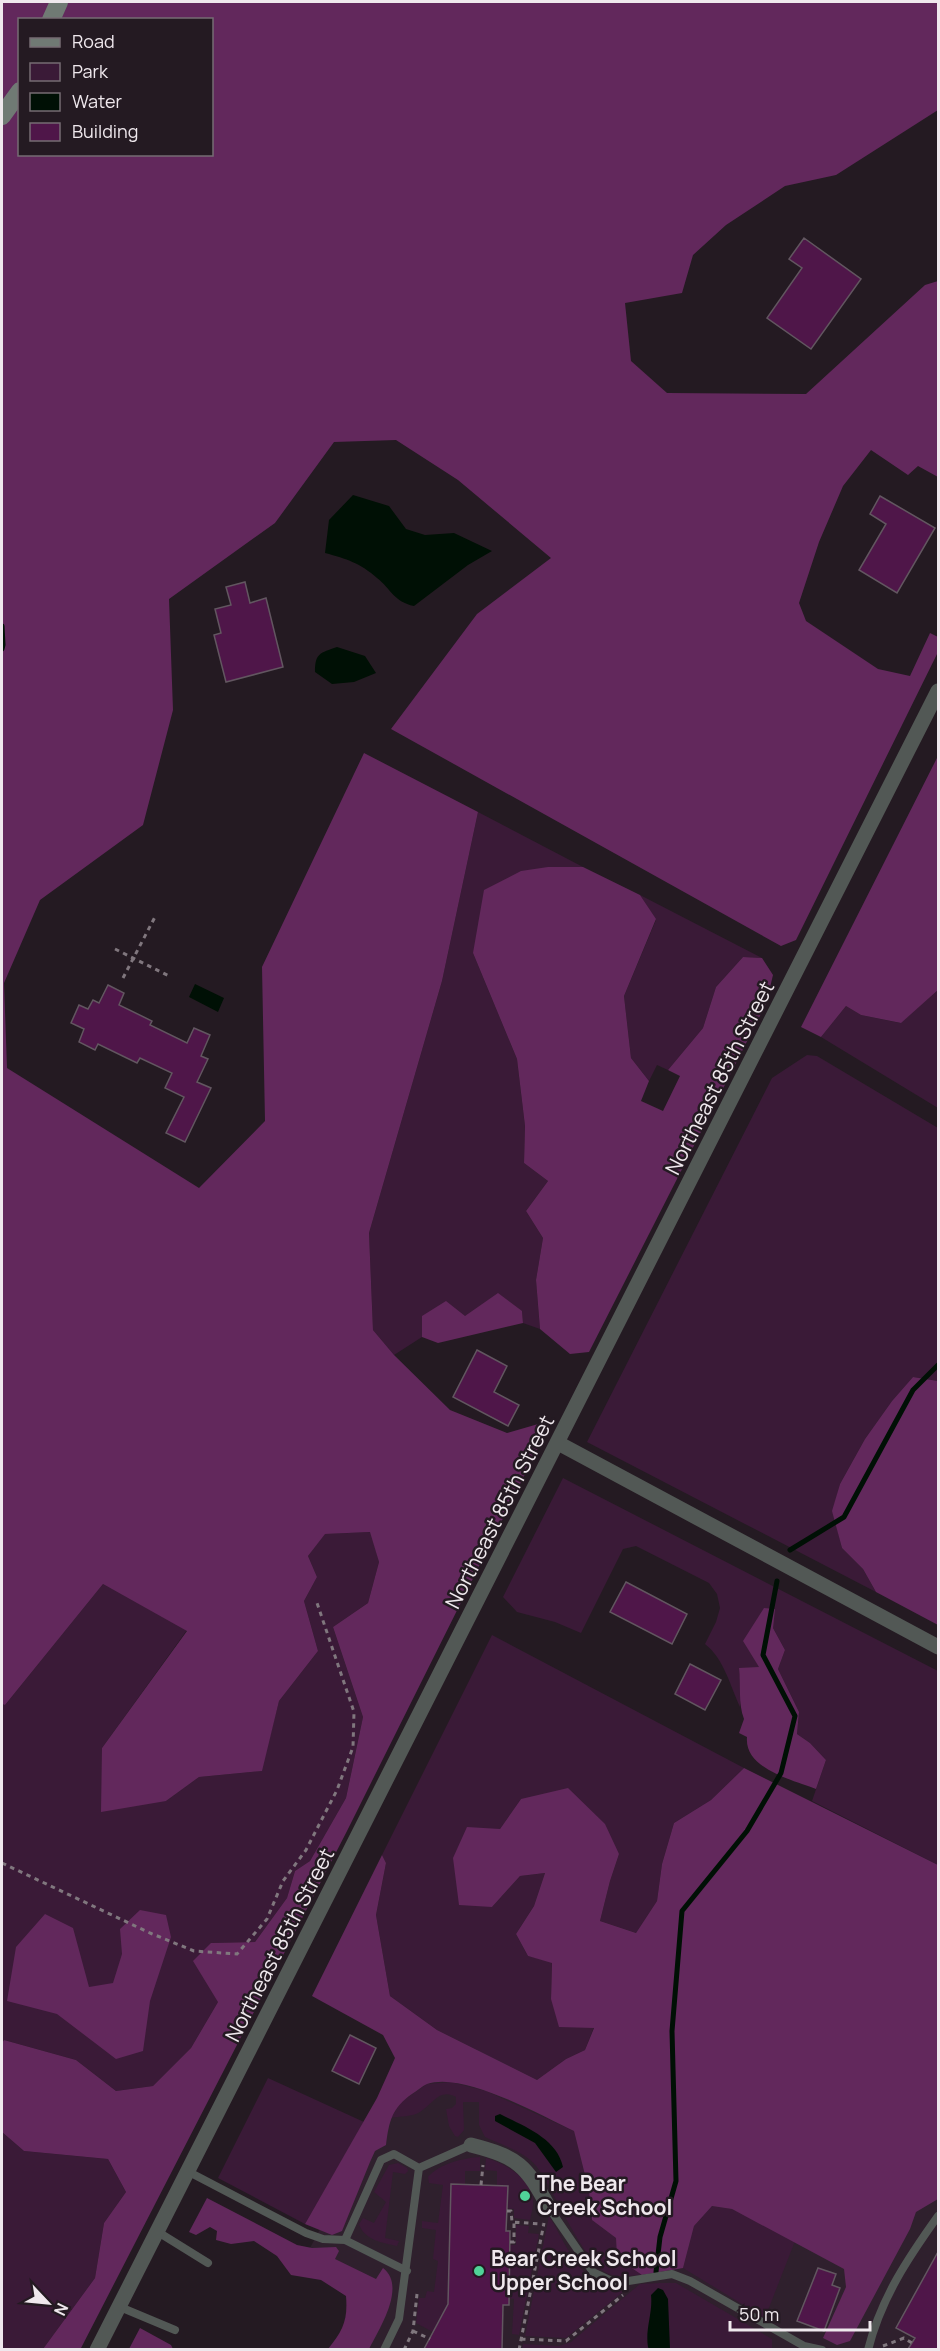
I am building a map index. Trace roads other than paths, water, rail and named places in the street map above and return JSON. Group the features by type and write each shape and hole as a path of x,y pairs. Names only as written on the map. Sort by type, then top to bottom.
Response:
{"street":[{"path":"52,18 59,2"},
{"path":"2,116 18,94"},
{"name":"Northeast 85th Street","path":"98,2349 939,692"},
{"path":"558,1443 939,1647"},
{"path":"471,2145 499,2152 519,2165 532,2176 549,2208"}],"lane":[{"path":"419,2168 471,2145"},
{"path":"345,2240 381,2160 394,2154 419,2168"},
{"path":"384,2349 399,2319 419,2168"},
{"path":"189,2172 306,2233 323,2239 345,2240 407,2271"},
{"path":"549,2208 592,2272 616,2283 672,2274 681,2277 804,2346 822,2349"},
{"path":"868,2349 875,2320 906,2262 939,2216"},
{"path":"158,2232 208,2263"},
{"path":"120,2307 176,2330"}],"water":[{"path":"353,495 389,506 406,529 425,535 454,533 492,551 468,565 414,606 407,604 359,565 325,553 329,520"},
{"path":"337,647 365,656 376,673 354,682 332,684 315,672 315,666 317,657"},
{"path":"195,984 224,998 218,1012 189,997"},
{"path":"500,2114 538,2134 554,2148 563,2167 556,2172 535,2143 495,2121 495,2116"},
{"path":"658,2288 663,2290 668,2299 670,2349 649,2349 648,2347 651,2295"}],"waterway":[{"path":"2,626 2,649"},
{"path":"790,1550 844,1517 913,1390 938,1365"},
{"path":"656,2272 660,2237 676,2181 672,2031 682,1911 747,1831 781,1773 795,1716 763,1655 777,1581"}],"place":[{"name":"The Bear Creek School","path":"525,2196"},
{"name":"Bear Creek School Upper School","path":"479,2271"}]}
